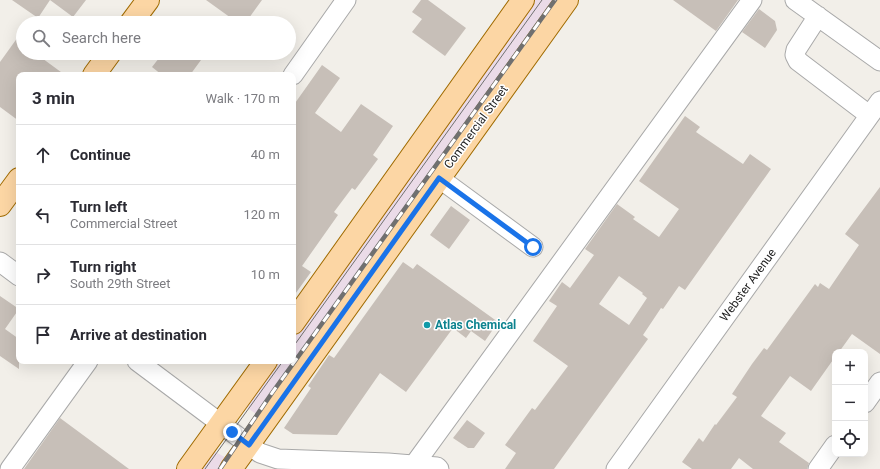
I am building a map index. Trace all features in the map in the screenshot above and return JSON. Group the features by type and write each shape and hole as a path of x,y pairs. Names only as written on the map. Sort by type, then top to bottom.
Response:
{"main road":[{"path":"136,16 148,0"},
{"path":"296,318 523,0"},
{"name":"Commercial Street","path":"232,469 567,0"},
{"path":"96,72 105,60"},
{"path":"0,205 16,183"},
{"path":"188,469 264,364"}],"street":[{"path":"295,72 346,0"},
{"path":"412,467 752,0"},
{"path":"795,0 880,61"},
{"path":"818,16 796,50 795,55 798,61 875,108"},
{"name":"Webster Avenue","path":"616,469 875,108"},
{"path":"439,178 533,247"},
{"path":"0,262 16,274"},
{"path":"10,469 86,364"},
{"path":"141,364 260,453 278,460 388,463 412,467 437,467 439,469"},
{"path":"868,399 880,382"},
{"path":"818,469 832,449"}],"shaded area":[{"path":"531,0 559,0 260,417 242,404 271,364 296,364 296,329"},
{"path":"210,449 230,460 224,469 196,469"}],"building":[{"path":"12,0 50,0 39,16 35,16"},
{"path":"50,0 86,0 74,16"},
{"path":"206,0 262,0 250,16 228,16"},
{"path":"421,0 428,0 466,28 445,56 412,32 422,19 412,12"},
{"path":"673,0 738,0 716,31"},
{"path":"759,9 775,21 777,30 765,48 742,32"},
{"path":"16,40 16,60 45,60 61,72 16,72 16,119 0,107 0,62"},
{"path":"158,60 201,60 192,72 158,72 152,67"},
{"path":"322,65 340,78 315,113 341,132 361,104 393,126 373,155 378,159 355,190 352,188 334,212 338,215 302,266 311,272 296,293 296,102"},
{"path":"685,116 700,127 696,132 743,164 750,154 771,169 685,290 679,286 663,309 661,308 643,335 648,339 554,469 505,469 516,453 505,445 532,408 535,410 568,366 533,341 557,306 549,301 562,282 570,288 594,255 585,249 617,204 635,217 633,219 659,237 679,209 639,181","holes":["619,276 643,293 642,294 647,298 629,325 599,304"]},
{"path":"880,187 880,354 852,334 841,349 832,349 832,361 811,391 790,376 761,416 786,433 779,442 809,463 807,469 753,469 739,458 731,469 692,469 682,462 699,438 703,442 715,424 716,425 737,397 732,394 752,364 764,348 767,350 815,284 818,287 820,283 829,289 859,245 845,234"},
{"path":"451,206 470,220 449,249 430,235"},
{"name":"Atlas Chemical","path":"403,262 413,269 417,264 498,322 485,341 471,331 466,338 453,328 406,392 380,373 337,435 293,434 284,428 311,388 308,386 329,355 334,358"},
{"path":"0,296 16,307 16,313 5,329 16,337 16,364 19,364 19,369 0,356"},
{"path":"60,418 129,469 24,469"},
{"path":"467,420 485,433 474,448 468,448 453,438"}],"tram line":[{"path":"296,343 542,0"},
{"path":"205,469 281,364"}],"railway":[{"path":"296,360 555,0"},
{"path":"220,469 293,364"}],"place":[{"name":"Atlas Chemical","path":"427,325"}],"route":[{"path":"232,432 249,445 439,178 533,247"}]}
